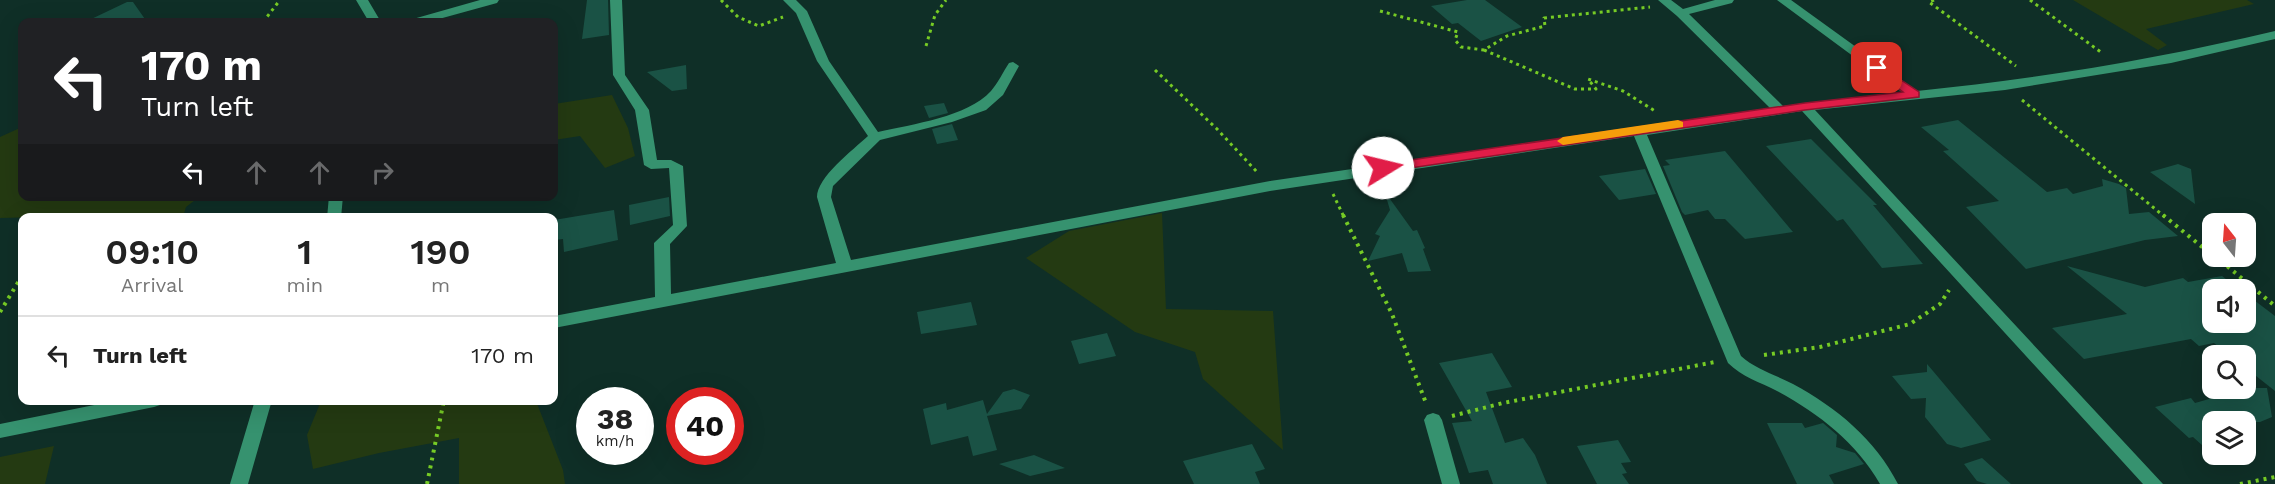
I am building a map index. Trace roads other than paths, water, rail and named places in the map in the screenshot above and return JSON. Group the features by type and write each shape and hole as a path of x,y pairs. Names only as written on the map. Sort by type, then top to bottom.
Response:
{"street":[{"path":"362,0 373,18"},
{"path":"431,18 493,0"},
{"path":"616,0 619,75 642,110 651,165 672,164 676,166 680,226 662,243 663,302"},
{"path":"789,0 801,11 823,61 875,137"},
{"path":"1681,13 1728,0"},
{"path":"1783,0 1914,95"},
{"path":"1666,2 1681,13 1780,111"},
{"path":"558,321 1270,186 1805,106 2006,86 2171,59 2275,35"},
{"path":"845,267 824,189 875,137 947,119 981,107 998,92 1012,66"},
{"path":"1805,106 2154,484"},
{"path":"1638,130 1734,359 1748,370 1841,422 1882,469 1889,484"},
{"path":"0,431 129,405"},
{"path":"239,484 263,405"},
{"path":"1433,420 1451,484"}]}
